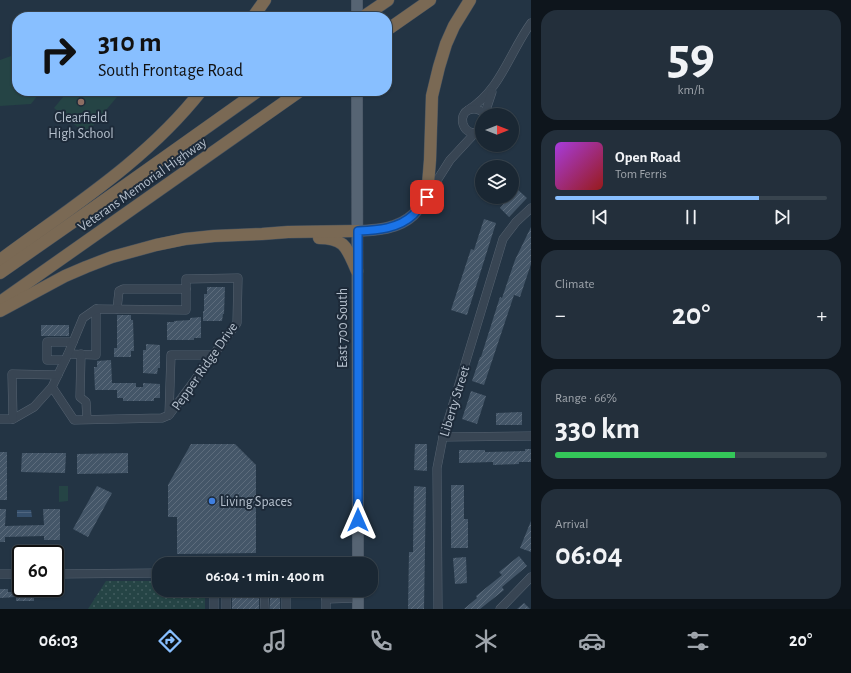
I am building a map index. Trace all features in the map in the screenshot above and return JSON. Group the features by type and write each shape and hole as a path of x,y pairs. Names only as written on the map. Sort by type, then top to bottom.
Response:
{"highway":[{"path":"256,12 264,0"},
{"path":"392,27 430,0"},
{"path":"427,197 432,96 446,44 454,26 470,0"},
{"path":"371,12 383,4"},
{"path":"0,260 130,163 174,122 197,96"},
{"name":"Veterans Memorial Highway","path":"0,272 251,96"},
{"name":"Veterans Memorial Highway","path":"0,302 293,96"},
{"path":"0,311 65,276 100,261 126,252 161,243 191,238 226,235 358,231"},
{"path":"262,234 285,238 324,238 336,240 346,247 357,271"}],"main road":[{"path":"357,0 357,12"},
{"name":"East 700 South","path":"357,96 358,557"},
{"path":"358,231 382,230 403,222 414,214 427,197"}],"street":[{"path":"487,108 494,86 531,23"},
{"path":"475,131 467,130 464,128 462,124 463,116 468,110 479,103 494,86"},
{"path":"468,110 475,109"},
{"path":"427,197 450,160 475,134"},
{"name":"Liberty Street","path":"438,609 437,468 442,437 504,239 516,222 531,208"},
{"name":"Pepper Ridge Drive","path":"52,387 74,420 162,418 169,415 237,322 238,278 186,279 186,289"},
{"path":"0,419 13,419 34,407 52,387 67,357 83,318 96,309 186,310 186,289 123,288 119,291 117,309"},
{"path":"73,342 47,342 47,360 81,354 96,354 96,309"},
{"path":"81,354 80,397 86,402 87,419"},
{"path":"169,415 171,354 213,355"},
{"path":"13,419 12,374 58,375"},
{"path":"442,437 531,436"},
{"path":"64,574 152,573"},
{"path":"0,574 12,574"},
{"path":"500,609 531,577"},
{"path":"214,597 214,609"},
{"path":"226,597 226,609"},
{"path":"264,597 264,609"},
{"path":"286,597 286,609"},
{"path":"326,609 326,599 358,599"}],"green space":[{"path":"12,56 12,96 37,96 31,104 0,106 0,60"},
{"path":"64,96 118,96 86,134 54,108"},
{"path":"59,486 68,486 68,501 59,502"},
{"path":"106,581 152,581 152,597 205,597 205,609 88,609"}],"water":[{"path":"17,510 31,510 32,517 17,517"}],"building":[{"path":"519,191 527,198 509,217 500,208 504,204 519,204"},
{"path":"484,219 496,223 467,315 451,310 471,249 474,250"},
{"path":"531,227 531,264 520,297 514,295 484,385 472,381 500,297 502,298 515,260"},
{"path":"207,287 225,287 224,314 222,321 203,321 204,294 207,294"},
{"path":"117,315 131,315 131,320 133,320 134,351 131,351 131,357 114,357 114,348 117,348"},
{"path":"201,317 201,338 194,338 194,340 167,340 167,322 190,320 190,318"},
{"path":"41,325 69,325 69,336 41,336"},
{"path":"146,344 160,345 160,368 158,368 157,374 143,373 143,350 146,350"},
{"path":"111,360 112,383 136,383 136,387 143,387 143,383 160,384 160,398 154,398 154,401 123,401 123,398 117,398 117,390 95,390 94,367 97,367 97,361"},
{"path":"471,391 486,396 477,424 462,419"},
{"path":"522,412 522,425 496,425 496,413"},
{"name":"Living Spaces","path":"191,444 235,444 256,465 256,553 177,554 177,517 168,517 168,485"},
{"path":"415,444 427,444 427,471 414,470"},
{"path":"525,449 531,449 531,462 493,465 493,462 459,463 459,450 485,450 485,452 525,451"},
{"path":"0,452 7,452 7,500 0,500"},
{"path":"22,453 66,453 65,473 21,472"},
{"path":"128,453 128,473 77,474 77,454"},
{"path":"451,485 464,485 464,519 468,519 468,548 451,548"},
{"path":"97,486 112,493 88,537 73,529"},
{"path":"414,486 426,487 424,609 408,609 409,552 413,552"},
{"path":"0,509 6,509 5,526 44,525 43,509 60,509 60,540 44,540 44,536 5,537 5,542 0,542"},
{"path":"531,521 531,552 520,548"},
{"path":"519,556 527,566 502,587 504,590 480,609 464,609 477,598 476,596 502,575 499,572"},
{"path":"466,557 467,583 455,584 453,558"},
{"path":"0,589 8,589 8,592 12,592 12,597 16,597 0,598"},
{"path":"16,597 34,597 34,601 16,601"},
{"path":"232,597 259,597 259,609 232,609"},
{"path":"270,597 280,597 280,609 270,609"},
{"path":"524,603 530,609 517,609"}],"place":[{"name":"Clearfield High School","path":"81,102"},
{"name":"Living Spaces","path":"212,501"}],"route":[{"path":"358,520 358,231 382,230 403,222 414,214 427,197"}]}
